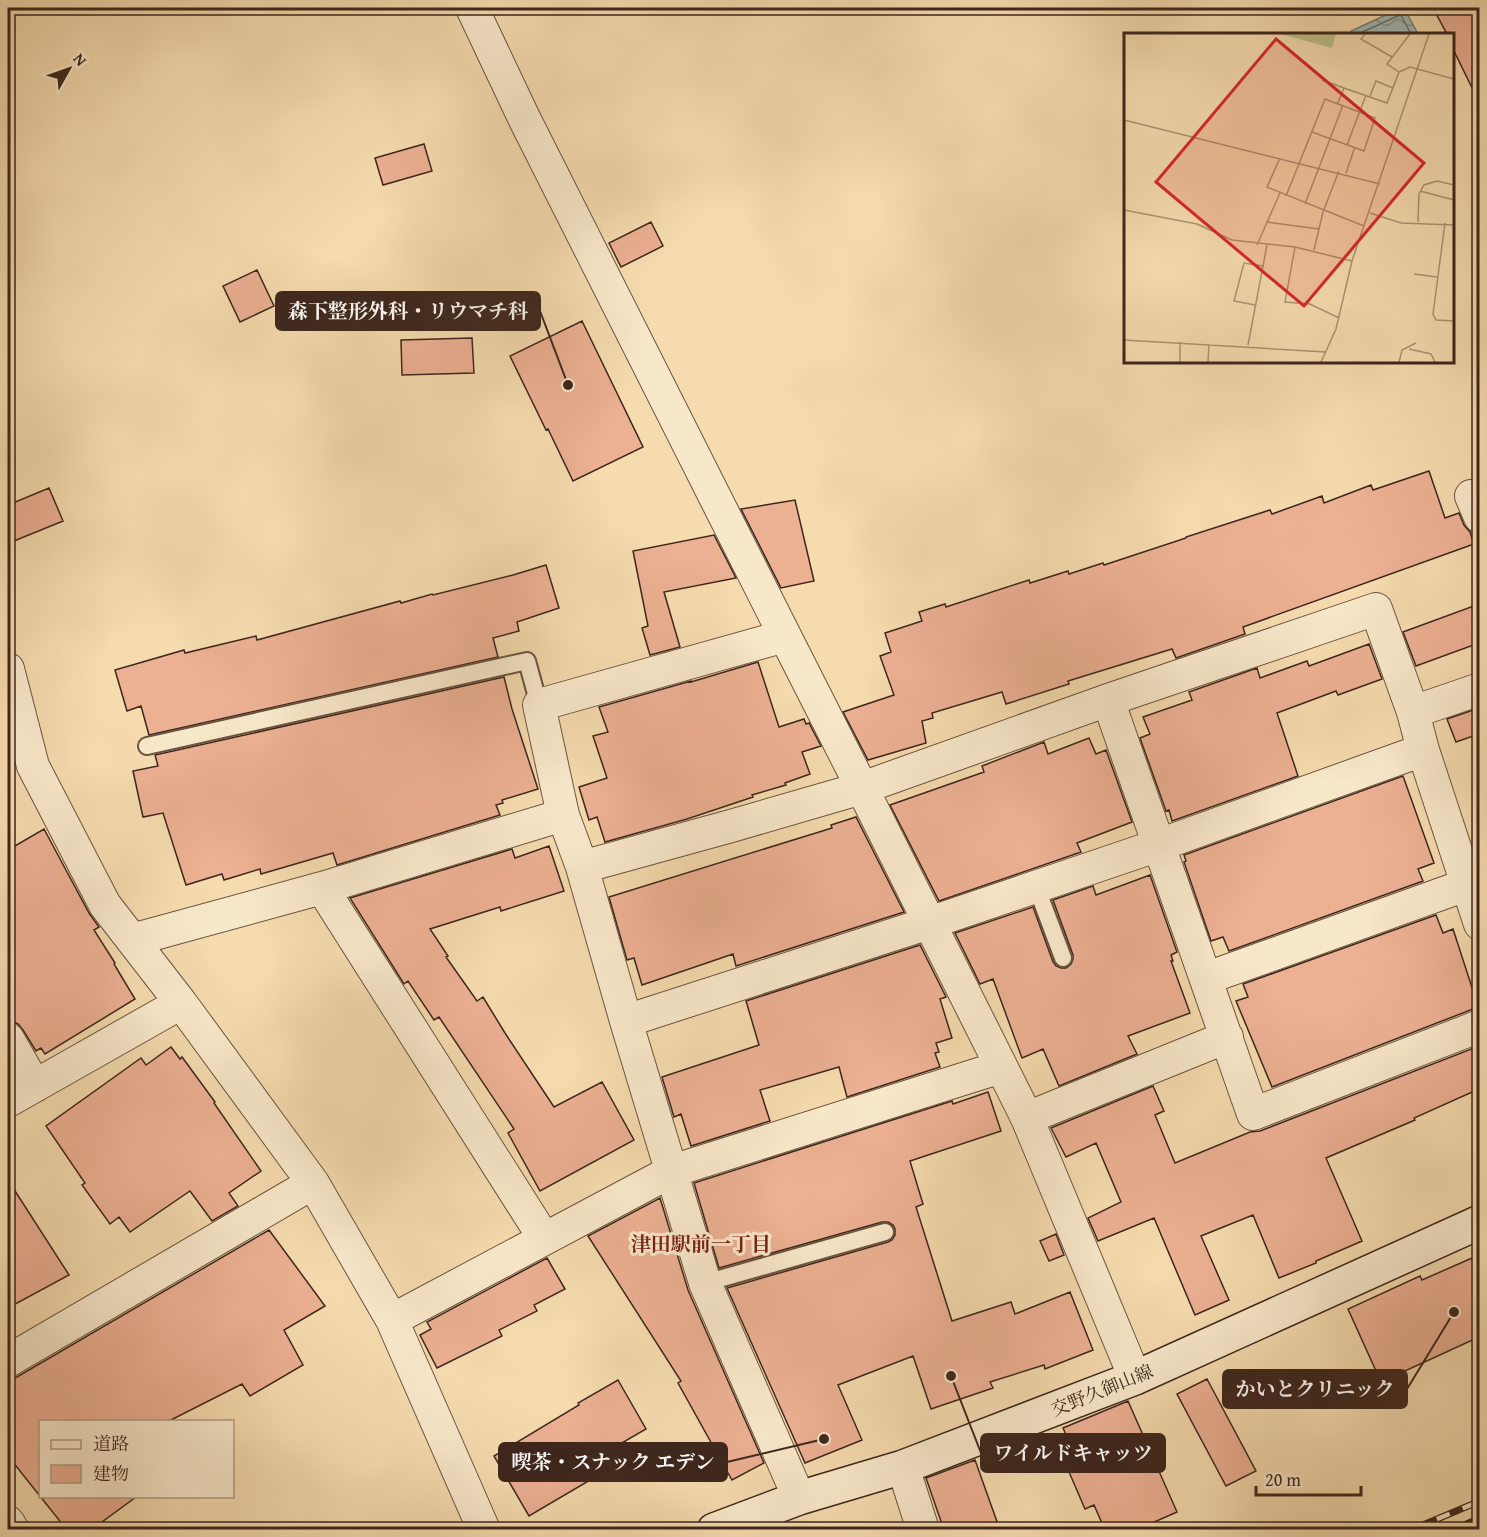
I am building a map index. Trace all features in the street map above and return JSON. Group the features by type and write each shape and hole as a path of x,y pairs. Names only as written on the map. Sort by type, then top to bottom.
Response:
{"main road":[{"name":"交野久御山線","path":"714,1530 799,1498 903,1467 1135,1378 1479,1222"}],"street":[{"path":"472,8 524,118 1027,1118 1135,1378"},
{"path":"582,867 862,788 1108,700 1376,609 1413,712 1423,750 1473,882 1479,924"},
{"path":"784,636 539,705 563,815 582,867 705,1282 799,1498"},
{"path":"8,669 33,766 105,905 313,1183 392,1320 484,1530"},
{"path":"1413,712 1479,689"},
{"path":"1108,700 1253,1114 1479,1026"},
{"path":"626,1021 928,923 1158,845 1423,750"},
{"path":"132,940 322,888 563,815"},
{"path":"1207,978 1473,882"},
{"path":"322,888 544,1238"},
{"path":"8,1101 180,1003"},
{"path":"1027,1118 1227,1037"},
{"path":"8,1039 35,1086"},
{"path":"392,1320 672,1171 1002,1067"},
{"path":"8,1361 313,1183"},
{"path":"903,1467 923,1530"},
{"path":"8,1522 13,1530"}],"lane":[{"path":"147,746 527,661 539,705"},
{"path":"1036,886 1063,958"},
{"path":"705,1282 885,1232"}],"water":[{"path":"1404,8 1417,33 1352,33 1351,31"}],"building":[{"path":"1433,8 1479,8 1479,102 1454,51 1454,33 1446,33"},
{"path":"424,144 432,171 383,185 375,158"},
{"path":"651,222 663,246 621,267 609,243"},
{"path":"257,270 274,306 240,322 223,286"},
{"path":"582,321 643,447 573,481 510,356"},
{"path":"472,338 474,373 402,375 401,340"},
{"path":"1429,471 1445,518 1459,513 1474,544 1243,627 1245,634 1176,658 1172,649 1068,681 1069,684 1006,704 1002,692 932,713 933,718 922,721 926,743 868,760 843,712 894,695 880,656 891,652 885,633 922,621 919,612 945,604 946,607 1029,580 1030,583 1068,571 1069,574 1103,563 1104,565 1270,510 1272,514 1322,496 1324,503 1371,485 1373,490"},
{"path":"49,488 63,521 14,541 8,525 8,505"},
{"path":"795,500 814,581 781,588 741,509"},
{"path":"714,535 736,578 664,592 680,647 650,655 642,628 648,626 633,551"},
{"path":"546,565 559,608 517,622 519,631 493,638 498,657 149,735 141,706 127,711 115,670 184,650 185,653 256,636 257,640 400,601 401,603"},
{"path":"1479,604 1479,643 1416,666 1403,632"},
{"path":"1369,644 1382,679 1338,695 1336,691 1277,713 1298,776 1172,821 1169,810 1166,811 1140,738 1150,734 1143,717 1192,700 1189,692 1257,668 1260,678 1307,661 1309,666"},
{"path":"758,662 779,727 804,719 806,724 809,723 821,746 802,752 810,774 785,783 786,785 687,819 605,842 597,817 589,820 579,787 607,778 593,736 608,732 599,707"},
{"path":"504,677 538,789 502,800 503,803 496,805 500,815 337,865 333,853 261,874 260,869 224,880 222,874 186,885 163,813 143,817 133,771 158,766 155,755"},
{"path":"1479,708 1479,734 1456,742 1447,719"},
{"path":"1089,738 1096,754 1106,750 1132,822 1077,843 1081,852 939,901 890,805 984,772 982,766 1044,742 1048,754"},
{"path":"1403,776 1434,863 1418,869 1423,881 1229,951 1223,937 1211,941 1184,862 1186,861 1184,855"},
{"path":"856,817 904,912 736,966 733,954 642,985 634,958 627,960 609,897 832,828 831,825"},
{"path":"44,829 89,913 99,927 94,930 135,999 45,1054 41,1048 36,1051 18,1024 8,1020 8,850"},
{"path":"549,846 564,891 501,911 500,907 430,929 448,956 446,957 477,1001 483,997 554,1107 602,1082 634,1140 540,1191 508,1133 514,1129 439,1017 434,1020 408,981 404,984 350,898 512,849 515,858"},
{"path":"1150,875 1177,952 1171,955 1173,961 1171,961 1190,1013 1128,1036 1137,1054 1059,1086 1043,1049 1022,1058 993,979 980,984 955,933 1033,907 1053,962 1056,966 1066,968 1071,964 1073,955 1053,900 1093,886 1096,895"},
{"path":"1436,915 1443,933 1453,929 1479,1009 1473,1009 1272,1087 1236,1001 1248,997 1243,984"},
{"path":"920,945 946,997 940,999 952,1038 936,1043 939,1052 935,1053 940,1067 847,1097 839,1067 760,1090 770,1121 691,1146 681,1114 674,1117 662,1077 759,1045 746,1001"},
{"path":"1479,1046 1479,1089 1414,1118 1415,1120 1326,1158 1362,1241 1279,1278 1253,1215 1201,1236 1229,1300 1195,1315 1154,1218 1098,1241 1088,1218 1121,1202 1096,1143 1066,1157 1051,1128 1153,1086 1164,1111 1155,1115 1175,1163 1250,1132 1260,1131"},
{"path":"171,1047 180,1059 182,1057 215,1102 261,1171 229,1193 238,1206 212,1221 190,1191 130,1232 119,1217 110,1224 82,1185 85,1183 46,1126 141,1058 146,1065"},
{"path":"988,1092 1001,1131 910,1161 923,1204 916,1207 952,1321 1011,1302 1015,1314 1070,1292 1093,1350 1045,1369 1044,1365 990,1382 993,1388 931,1409 913,1356 838,1385 862,1440 805,1463 727,1288 888,1242 895,1235 895,1229 888,1222 882,1222 719,1268 694,1183 952,1101 953,1104"},
{"path":"8,1180 69,1275 8,1308"},
{"path":"660,1198 688,1290 764,1463 732,1480 678,1383 681,1381 588,1236"},
{"path":"269,1230 325,1306 284,1330 303,1365 250,1396 242,1384 171,1420 39,1420 39,1495 8,1456 8,1379 17,1377"},
{"path":"1056,1234 1064,1255 1049,1261 1040,1241"},
{"path":"1479,1255 1479,1337 1381,1382 1348,1309 1420,1276 1422,1280"},
{"path":"547,1258 565,1289 534,1305 537,1311 499,1330 502,1336 437,1368 420,1335 431,1329 427,1322"},
{"path":"1207,1379 1256,1471 1226,1486 1177,1394"},
{"path":"618,1380 646,1429 601,1455 609,1469 529,1516 494,1456"},
{"path":"1128,1401 1177,1512 1136,1530 1105,1530 1094,1505 1085,1509 1066,1465 1077,1460 1063,1428"},
{"path":"975,1460 1000,1530 944,1530 926,1478"},
{"path":"42,1498 135,1498 91,1530 67,1530"}],"railway":[{"path":"1411,1530 1480,1501"},
{"path":"1453,1530 1480,1518"}],"place":[{"name":"森下整形外科・リウマチ科","path":"568,385"},
{"name":"かいとクリニック","path":"1454,1312"},
{"name":"ワイルドキャッツ","path":"951,1376"},
{"name":"喫茶・スナック エデン","path":"824,1439"}],"district":[{"name":"津田駅前一丁目","path":"701,1243"}]}
